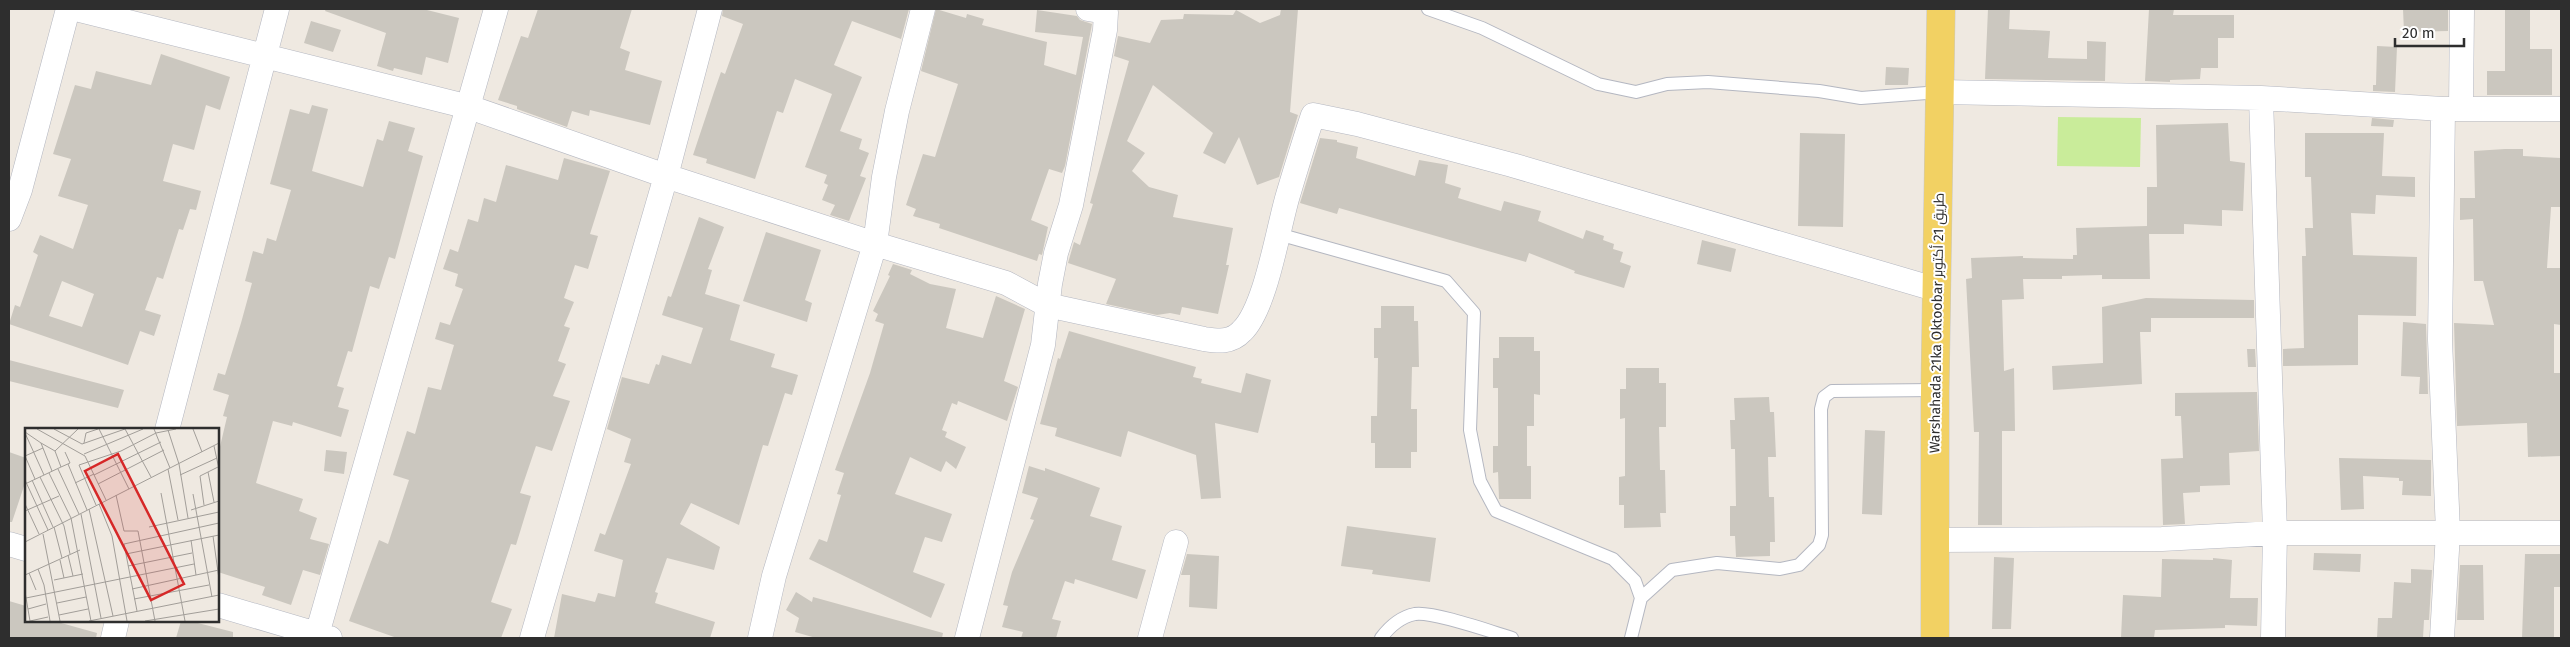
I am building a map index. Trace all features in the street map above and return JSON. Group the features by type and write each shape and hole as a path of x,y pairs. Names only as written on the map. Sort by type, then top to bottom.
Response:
{"main road":[{"name":"Warshahada 21ka Oktoobar طريق 21 أكتوبر","path":"1935,638 1935,390 1941,9"}],"street":[{"path":"9,219 20,190 68,9"},
{"path":"76,9 469,107 666,176 875,244 1006,283 1047,305 1123,323 1222,342 1244,330 1259,300 1313,115 1357,124 1512,165 1938,290"},
{"path":"168,428 277,9"},
{"path":"219,605 321,637 496,9"},
{"path":"532,638 666,176 710,9"},
{"path":"760,638 774,576 875,244 884,177 923,9"},
{"path":"967,638 1043,345 1047,305 1056,253 1071,205 1105,30 1106,12 1088,9"},
{"path":"2442,638 2448,532 2440,340 2452,109 2462,9"},
{"path":"1940,92 2261,98 2452,109 2561,109"},
{"path":"2261,98 2275,532 2273,638"},
{"path":"1935,540 2162,539 2275,532 2561,533"},
{"path":"1150,638 1176,542"},
{"path":"9,544 25,549"},
{"path":"113,638 117,622"}],"lane":[{"path":"1428,9 1482,28 1598,84 1636,92 1667,84 1708,82 1819,91 1861,98 1940,92"},
{"path":"1278,234 1446,281 1474,313 1470,430 1480,481 1496,511 1613,559 1635,581 1641,598 1631,638"},
{"path":"1641,598 1672,570 1717,563 1780,569 1799,565 1819,545 1822,535 1821,409 1824,397 1832,391 1935,390"},
{"path":"1381,638 1391,626 1403,618 1416,614 1473,626 1512,638"}],"green space":[{"path":"2058,117 2141,118 2140,167 2057,166"}],"building":[{"path":"326,9 423,9 459,18 448,63 426,57 422,75 394,68 393,71 377,66 386,33 325,11"},
{"path":"538,9 632,9 620,48 630,52 625,70 662,81 650,125 590,110 589,116 572,111 567,127 498,100 521,36 528,38"},
{"path":"723,9 909,9 901,39 852,21 834,65 862,77 840,131 862,139 859,149 869,153 860,176 866,178 849,221 830,215 835,205 822,200 828,185 824,183 827,175 805,167 832,94 795,79 783,113 777,111 755,179 706,163 707,159 693,155 721,72 725,74 743,24 722,16"},
{"path":"936,9 966,18 967,14 984,19 982,25 1047,42 1044,65 1076,75 1083,37 1035,32 1037,10 1077,16 1080,20 1092,24 1065,166 1062,173 1049,169 1031,220 1048,227 1042,255 1039,254 1037,261 939,228 940,224 913,216 916,209 906,205 923,154 935,157 958,84 921,71"},
{"path":"1281,9 1298,9 1290,112 1298,115 1279,177 1257,185 1239,137 1225,164 1203,153 1213,133 1153,85 1127,141 1145,153 1132,171 1149,187 1178,195 1173,217 1233,228 1226,265 1229,265 1218,314 1182,307 1180,315 1170,313 1157,315 1106,304 1116,279 1068,263 1074,242 1080,245 1093,204 1090,203 1129,61 1114,56 1118,36 1150,43 1161,20 1183,19 1184,14 1233,15 1236,10 1260,23 1280,15"},
{"path":"1988,9 2010,9 2009,29 2050,31 2048,58 2087,59 2087,41 2106,42 2105,81 1985,79"},
{"path":"2149,9 2174,9 2173,15 2234,15 2234,38 2218,38 2218,68 2201,68 2200,79 2170,80 2170,82 2145,81"},
{"path":"2403,9 2448,9 2448,31 2404,32"},
{"path":"2505,9 2530,9 2530,49 2552,49 2552,95 2487,95 2487,71 2505,71"},
{"path":"311,21 341,30 333,52 304,43"},
{"path":"2377,46 2397,47 2395,92 2373,91 2373,85 2376,85"},
{"path":"161,54 230,77 220,110 206,105 194,150 173,144 163,181 201,191 196,210 190,209 183,230 179,229 163,279 157,277 145,310 161,315 154,336 140,331 128,365 9,324 15,305 20,307 38,255 33,252 40,235 73,249 88,205 58,196 71,159 53,154 75,85 91,89 96,71 151,85","holes":["62,281 94,294 82,327 49,316"]},
{"path":"1886,67 1909,68 1908,85 1885,85"},
{"path":"312,105 328,109 312,171 363,187 377,139 383,141 389,121 415,128 408,151 423,156 395,259 389,257 379,289 370,286 352,352 348,351 337,386 344,388 338,407 349,410 341,437 293,422 292,426 273,421 256,483 303,499 299,511 317,518 310,539 329,544 320,575 303,570 291,605 262,595 265,587 219,572 219,451 227,417 223,416 229,395 213,390 218,373 225,375 241,323 252,283 245,281 253,251 263,254 267,238 276,241 291,190 270,184 290,109 309,114"},
{"path":"2372,118 2394,120 2393,127 2371,126"},
{"path":"2228,123 2230,161 2245,163 2243,211 2222,210 2222,226 2184,224 2184,234 2149,234 2150,279 2102,279 2102,275 2062,276 2062,279 2023,279 2024,299 2002,300 2004,371 2014,368 2015,431 2002,431 2002,525 1978,525 1979,432 1974,432 1966,279 1972,278 1971,258 2023,256 2023,258 2073,259 2073,255 2077,255 2076,228 2147,226 2147,187 2157,187 2156,125"},
{"path":"1800,133 1845,134 1843,227 1798,226"},
{"path":"2305,133 2384,133 2382,176 2415,177 2415,197 2376,195 2375,214 2351,213 2353,255 2417,257 2416,316 2358,315 2358,365 2283,366 2283,349 2304,348 2302,256 2306,256 2305,228 2313,228 2311,177 2305,177"},
{"path":"1320,138 1337,140 1337,142 1358,147 1356,158 1415,176 1419,160 1448,165 1445,183 1461,188 1458,198 1501,211 1504,201 1541,211 1538,221 1583,239 1586,230 1604,236 1603,240 1614,244 1613,249 1623,252 1620,262 1631,266 1624,288 1574,273 1575,271 1529,253 1526,262 1339,208 1337,214 1300,203"},
{"path":"2523,149 2523,156 2561,158 2561,207 2551,207 2547,268 2561,268 2561,325 2554,324 2554,373 2561,373 2561,456 2528,457 2527,423 2457,426 2454,323 2494,325 2483,281 2474,281 2473,219 2460,220 2460,198 2475,198 2474,151"},
{"path":"564,158 610,171 590,234 598,236 588,269 575,265 564,298 574,302 564,326 570,328 558,361 566,364 553,396 570,401 552,451 536,446 520,493 531,496 516,545 511,544 491,602 512,609 501,638 397,638 349,621 379,540 388,544 409,480 393,475 407,431 415,434 428,387 441,390 454,345 435,339 440,322 450,325 463,289 455,286 458,274 443,269 450,249 458,252 468,219 478,222 484,198 496,202 506,165 558,180"},
{"path":"699,217 724,227 708,269 712,270 705,294 740,305 730,340 775,354 771,367 798,375 792,395 785,393 768,446 763,445 739,525 691,503 680,524 720,547 714,570 667,558 655,592 658,593 655,603 715,622 710,638 554,638 562,594 595,602 598,593 615,597 623,560 594,551 600,533 605,535 631,464 624,462 631,439 607,429 622,377 649,384 656,364 659,365 662,355 691,364 703,328 662,315 668,296 671,297"},
{"path":"766,232 821,250 805,300 812,303 807,322 743,301"},
{"path":"1702,240 1736,249 1731,272 1697,264"},
{"path":"893,264 912,270 910,274 930,284 956,289 946,328 983,338 996,296 1025,309 1004,381 1018,387 1007,421 958,401 957,405 952,403 942,430 947,432 945,437 966,447 956,469 946,461 941,472 910,457 895,494 952,514 942,542 925,537 913,572 945,584 931,618 809,559 819,539 827,542 841,495 837,494 844,473 835,470 870,373 884,324 875,321 878,314 873,311 890,276 888,275"},
{"path":"2146,298 2254,300 2254,318 2151,318 2151,332 2140,332 2142,384 2053,390 2052,366 2103,363 2102,307"},
{"path":"1381,306 1414,306 1414,321 1418,321 1419,367 1412,367 1411,409 1417,409 1417,452 1411,452 1411,468 1375,468 1375,443 1371,443 1371,416 1377,416 1378,358 1374,358 1374,328 1381,328"},
{"path":"2403,322 2426,324 2428,394 2419,394 2420,377 2401,376"},
{"path":"1069,331 1196,367 1193,377 1202,379 1201,383 1241,393 1246,373 1271,380 1258,433 1215,423 1221,498 1201,499 1196,455 1128,431 1121,457 1055,436 1057,428 1040,424 1058,358 1060,359"},
{"path":"1499,337 1534,337 1534,351 1540,351 1540,395 1534,394 1534,426 1527,426 1527,466 1531,466 1531,499 1499,499 1498,472 1493,473 1493,446 1498,446 1498,388 1493,388 1493,358 1499,358"},
{"path":"2247,349 2255,349 2256,367 2248,367"},
{"path":"9,360 124,390 118,408 9,381"},
{"path":"1626,368 1659,368 1659,383 1666,383 1666,427 1659,427 1660,470 1665,470 1666,513 1660,513 1661,527 1624,528 1624,505 1619,505 1619,477 1625,476 1625,418 1620,419 1620,389 1626,389"},
{"path":"2257,392 2259,451 2229,453 2230,485 2200,486 2200,492 2183,493 2185,524 2163,525 2161,459 2183,458 2181,416 2175,416 2175,393"},
{"path":"1769,397 1770,412 1774,412 1776,457 1768,457 1769,497 1774,497 1775,542 1770,542 1770,556 1736,557 1735,536 1730,536 1730,506 1736,506 1735,449 1731,449 1730,420 1735,420 1734,398"},
{"path":"1865,430 1885,431 1882,515 1862,514"},
{"path":"326,450 347,452 344,474 324,471"},
{"path":"9,452 25,458 25,483 12,522 9,522"},
{"path":"2339,458 2431,460 2431,496 2402,495 2403,481 2399,481 2399,478 2363,476 2364,509 2341,510"},
{"path":"1029,466 1045,471 1045,468 1100,488 1090,516 1122,526 1112,560 1146,570 1137,599 1075,579 1074,584 1065,581 1052,619 1061,621 1056,638 1021,638 1023,632 1002,627 1008,606 1003,605 1012,572 1034,520 1030,519 1038,498 1022,493"},
{"path":"1347,526 1436,538 1430,582 1372,574 1373,570 1341,566"},
{"path":"2314,553 2361,554 2360,572 2313,570"},
{"path":"1187,554 1219,556 1217,609 1189,607 1190,575 1181,575"},
{"path":"2525,554 2561,554 2561,587 2554,587 2554,638 2522,638"},
{"path":"1994,557 2014,558 2011,629 1992,629"},
{"path":"2213,558 2232,560 2230,598 2258,598 2257,626 2225,625 2225,628 2155,630 2154,638 2121,638 2123,595 2161,597 2162,559 2213,560"},
{"path":"2460,565 2483,565 2484,620 2457,620"},
{"path":"2411,569 2432,570 2429,620 2424,620 2423,638 2377,638 2378,618 2392,618 2394,582 2411,583"},
{"path":"796,592 812,602 813,597 943,633 942,638 816,638 795,632 799,618 786,610"},
{"path":"9,601 25,606 25,622 58,622 97,633 96,638 9,638"},
{"path":"181,622 194,622 233,632 233,638 176,638"}]}
